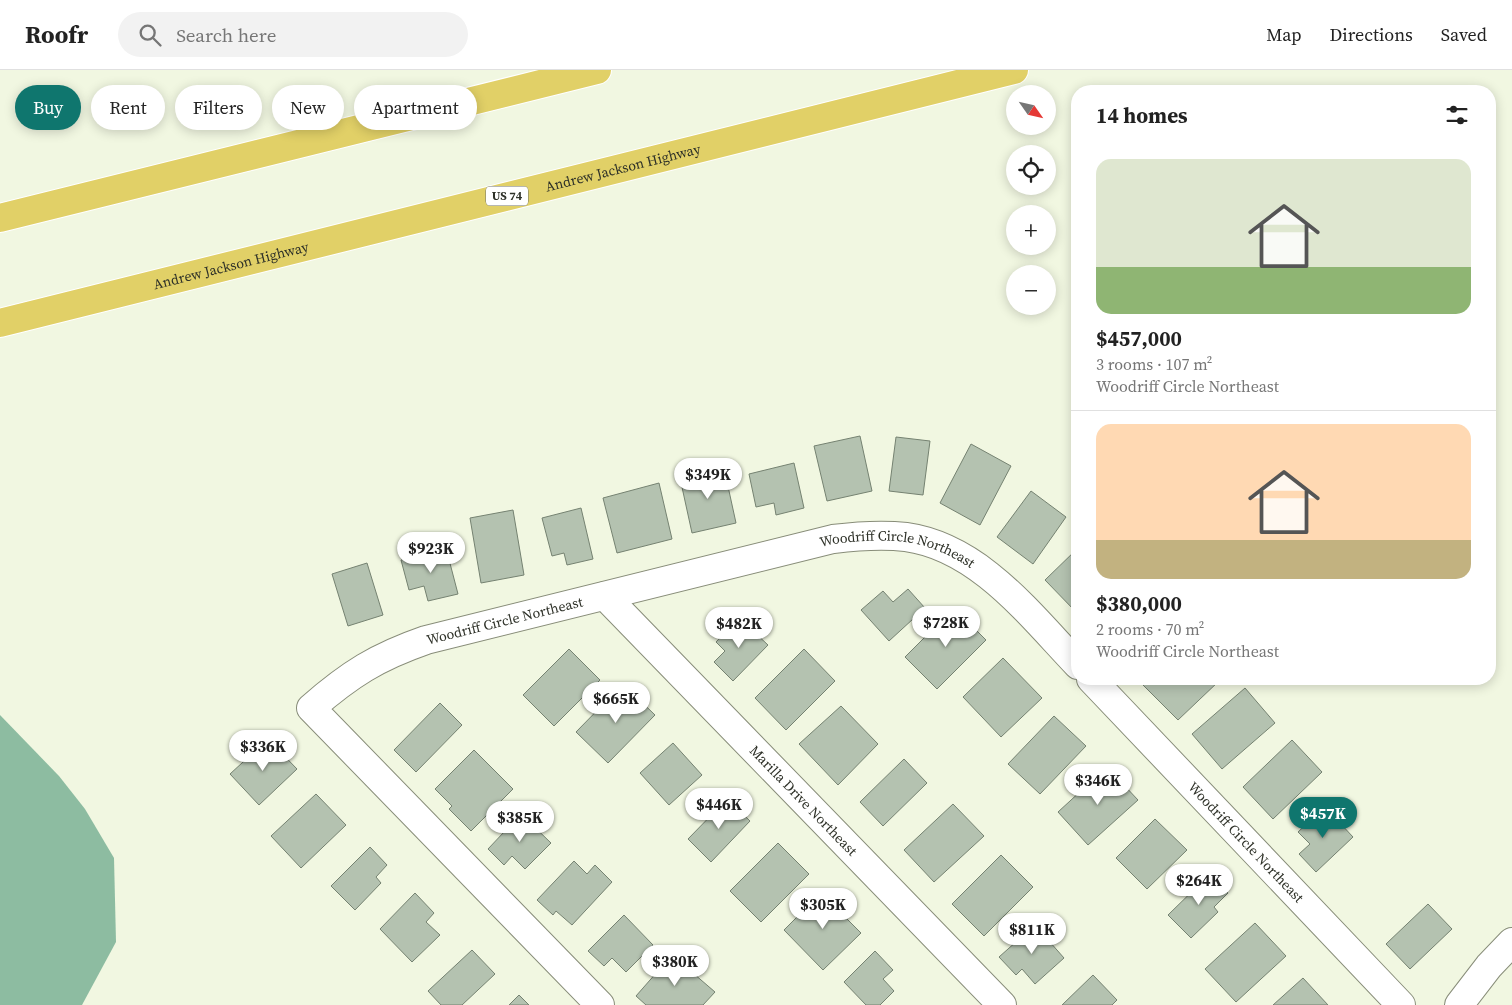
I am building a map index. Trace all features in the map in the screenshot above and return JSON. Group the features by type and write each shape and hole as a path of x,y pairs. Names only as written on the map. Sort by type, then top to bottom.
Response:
{"highway":[{"path":"0,218 597,70"},
{"name":"Andrew Jackson Highway","path":"0,323 1014,70"}],"street":[{"name":"Woodriff Circle Northeast","path":"600,1005 311,708 363,666 392,652 426,640 833,539 872,535 907,537 936,546 964,559 986,574 1008,593 1071,658"},
{"name":"Marilla Drive Northeast","path":"605,596 1002,1005"},
{"name":"Woodriff Circle Northeast","path":"1097,685 1401,1005"},
{"path":"1459,1005 1489,966 1512,942"}],"shaded area":[{"path":"0,715 59,776 85,809 114,858 116,942 82,1005 0,1005"}],"building":[{"path":"860,436 872,491 827,501 814,446"},
{"path":"896,437 930,441 923,495 889,491"},
{"path":"971,444 1011,466 980,525 940,503"},
{"path":"794,463 804,508 776,515 774,503 756,507 749,474"},
{"path":"724,468 736,523 692,533 680,478"},
{"path":"659,483 672,539 617,553 603,498"},
{"path":"1031,491 1066,517 1033,564 997,537"},
{"path":"581,508 593,559 567,565 564,553 552,556 542,518"},
{"path":"513,510 524,575 481,583 470,518"},
{"path":"446,548 458,594 428,601 424,586 409,590 401,560"},
{"path":"1071,555 1071,607 1045,580"},
{"path":"367,563 383,615 348,626 332,574"},
{"path":"908,589 925,608 889,641 861,610 883,591 893,602"},
{"path":"954,608 986,640 937,689 905,657"},
{"path":"739,618 768,645 733,681 714,662 725,651 716,642"},
{"path":"569,649 600,680 554,726 523,695"},
{"path":"804,649 835,681 786,730 755,698"},
{"path":"1003,658 1042,698 1001,737 963,697"},
{"path":"623,684 655,715 608,763 576,732"},
{"path":"1143,685 1215,685 1178,720"},
{"path":"1245,688 1275,723 1222,769 1192,734"},
{"path":"440,703 462,725 416,772 394,750"},
{"path":"841,706 878,744 838,785 799,744"},
{"path":"1054,716 1086,746 1040,794 1008,764"},
{"path":"268,739 297,769 259,805 230,774"},
{"path":"1292,740 1322,772 1273,819 1243,787"},
{"path":"673,743 702,775 669,805 640,773"},
{"path":"474,750 513,789 471,831 449,809 452,806 435,789"},
{"path":"904,759 927,783 883,826 860,802"},
{"path":"1107,767 1138,800 1088,845 1058,812"},
{"path":"316,794 346,825 301,868 271,836"},
{"path":"727,799 750,821 711,862 688,839"},
{"path":"953,804 984,836 934,882 904,850"},
{"path":"1325,807 1353,837 1316,872 1299,854 1310,844 1298,832"},
{"path":"521,814 551,843 525,869 512,856 504,865 488,849"},
{"path":"1155,819 1187,850 1147,889 1116,858"},
{"path":"778,843 809,874 761,922 730,891"},
{"path":"370,847 387,865 376,877 381,883 355,910 331,886"},
{"path":"1001,855 1033,887 984,936 952,904"},
{"path":"574,861 587,874 595,865 612,882 572,925 556,911 553,915 537,900"},
{"path":"1210,874 1228,893 1214,907 1218,912 1191,938 1168,915"},
{"path":"825,889 843,908 839,911 861,933 823,970 784,930"},
{"path":"415,893 434,913 426,922 440,935 412,962 380,929"},
{"path":"1428,904 1452,929 1410,969 1386,944"},
{"path":"624,915 653,945 626,972 612,958 604,966 588,951"},
{"path":"1255,923 1286,956 1236,1002 1205,969"},
{"path":"1035,925 1064,958 1035,984 1022,969 1016,975 999,957"},
{"path":"472,950 495,974 462,1005 441,1005 428,991"},
{"path":"875,951 893,970 883,979 894,991 880,1005 866,1005 844,982"},
{"path":"672,955 715,992 703,1005 646,1005 636,996"},
{"path":"1093,975 1117,1000 1112,1005 1062,1005"},
{"path":"1303,978 1328,1005 1273,1005"},
{"path":"519,995 529,1005 509,1005"}]}
